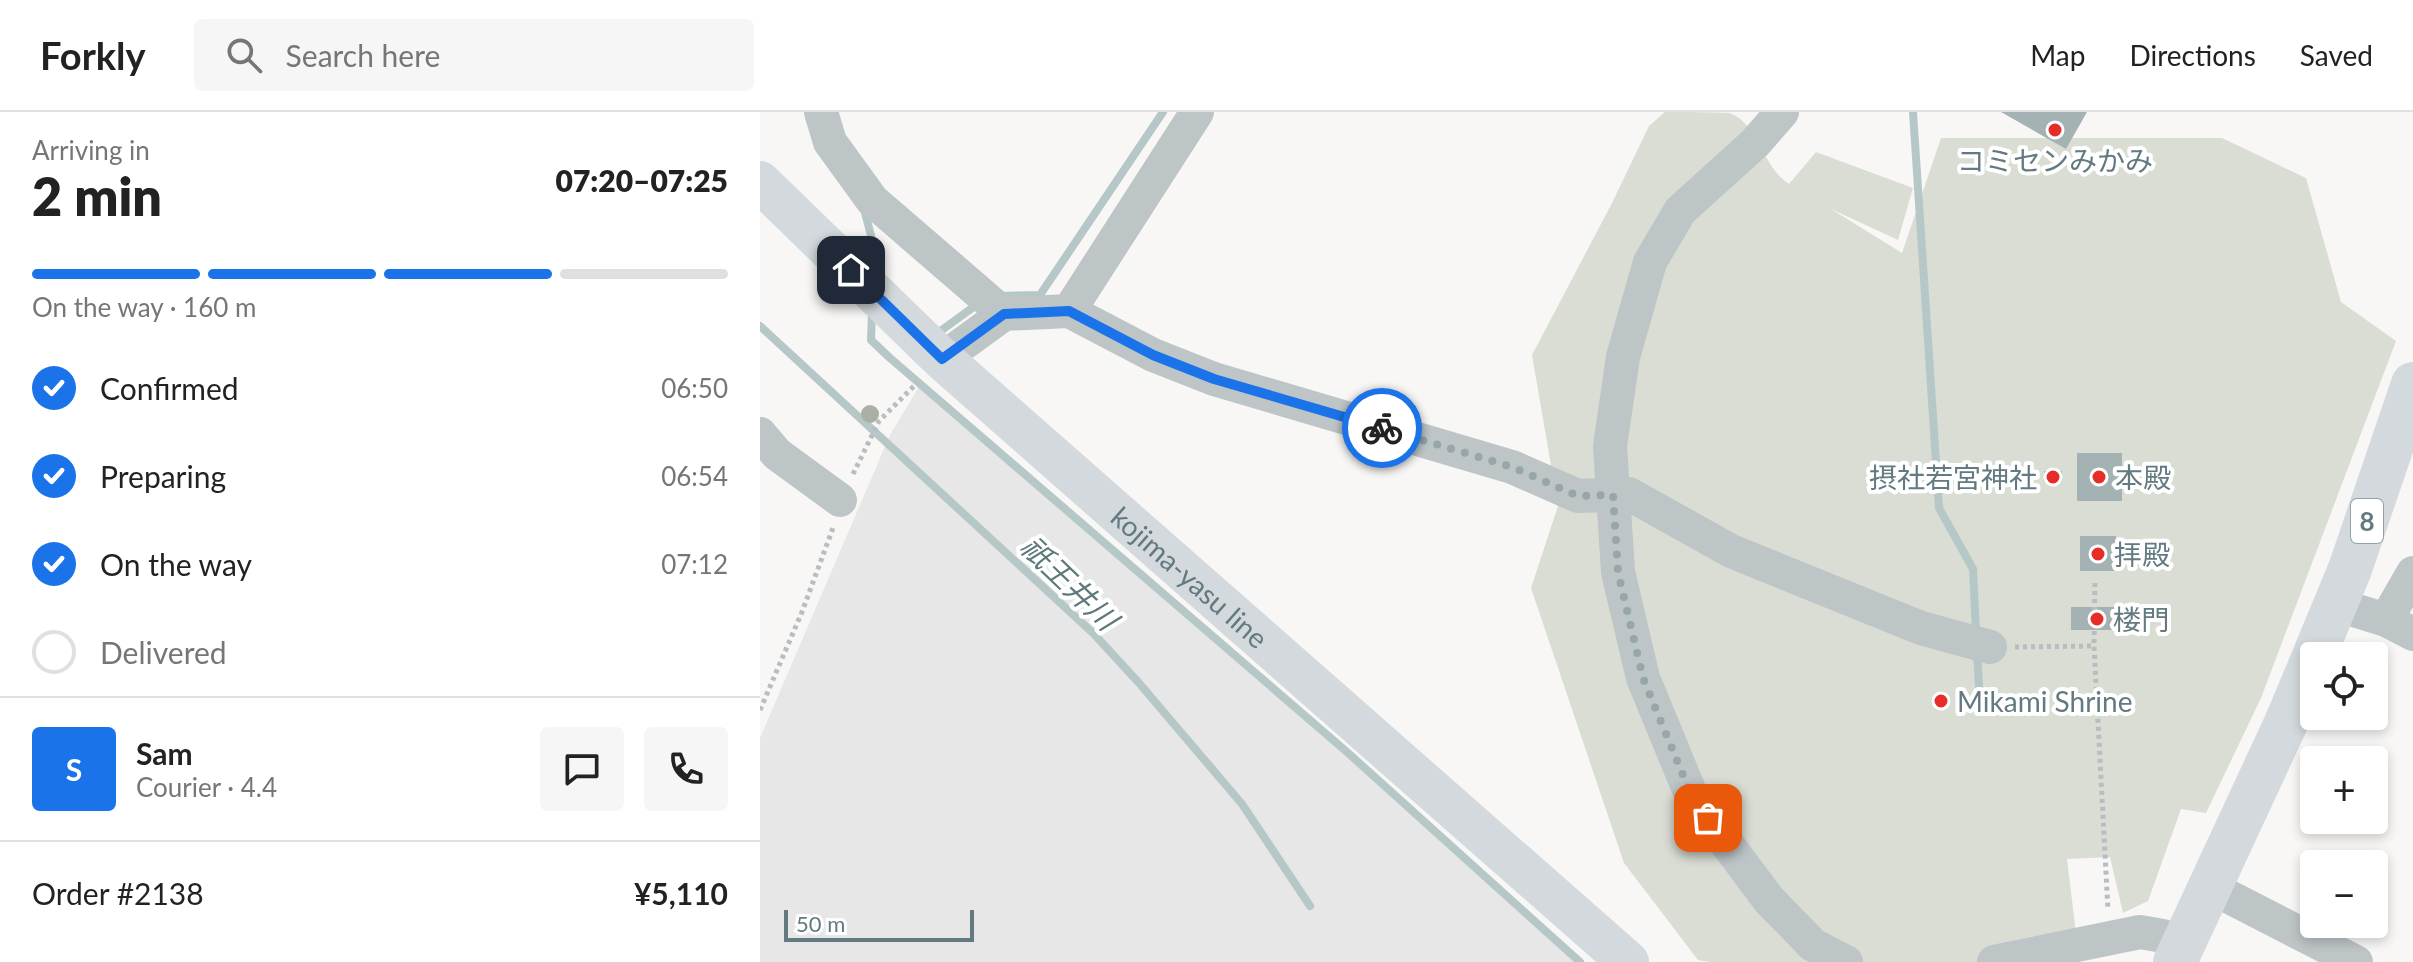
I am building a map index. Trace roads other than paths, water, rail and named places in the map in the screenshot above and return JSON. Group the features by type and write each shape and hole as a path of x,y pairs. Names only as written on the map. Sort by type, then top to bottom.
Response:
{"highway":[{"name":"8","path":"2320,642 2385,471 2413,384"},
{"name":"8","path":"2178,954 2300,690"}],"main road":[{"name":"kojima-yasu line","path":"760,182 942,359 1628,962"}],"street":[{"path":"821,112 830,142 872,200 1004,314"},
{"path":"1069,311 1197,112"},
{"path":"1775,114 1755,143 1680,211 1650,262 1623,357 1610,446 1618,572 1643,678 1692,797 1769,900 1813,945 1846,962"},
{"path":"942,359 1004,314 1069,311 1153,355 1214,379 1512,467 1578,496 1629,494 1731,551 1921,628 1990,647"},
{"path":"760,434 777,454 840,500"},
{"path":"2335,604 2399,627 2413,573"},
{"path":"2210,887 2356,962"},
{"path":"1994,962 2140,932 2163,936 2178,954"}],"waterway":[{"path":"998,296 1040,295 1163,112"},
{"path":"1913,112 1939,508 1973,569 1976,633"},
{"path":"864,209 874,247 873,274"},
{"path":"935,335 979,303"},
{"path":"872,311 871,340 890,358 1347,752 1580,962"},
{"name":"祇王井川","path":"760,326 1093,633 1242,804 1310,906"},
{"path":"1977,651 1980,704"}],"place":[{"name":"コミセンみかみ","path":"2055,130"},
{"name":"摂社若宮神社","path":"2053,477"},
{"name":"本殿","path":"2099,477"},
{"name":"拝殿","path":"2098,554"},
{"name":"楼門","path":"2097,619"},
{"name":"Mikami Shrine","path":"1941,701"}]}
